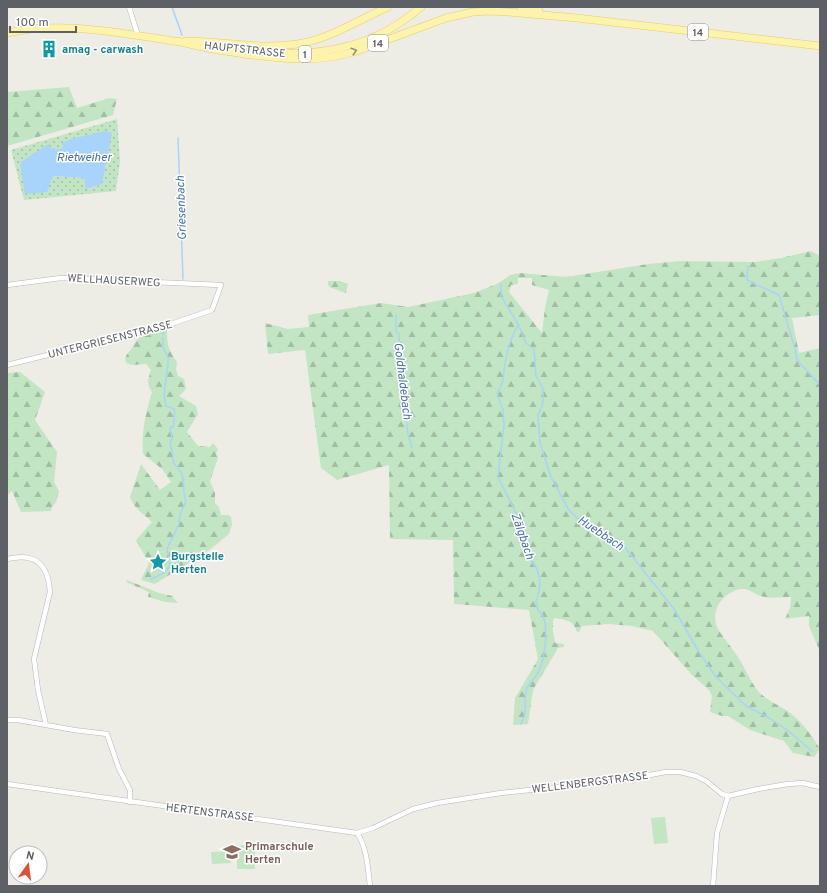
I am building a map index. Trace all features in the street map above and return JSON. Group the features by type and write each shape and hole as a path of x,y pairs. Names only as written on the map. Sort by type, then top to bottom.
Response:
{"main road":[{"name":"14","path":"178,41 266,46 299,44 336,33 388,7"},
{"name":"HAUPTSTRASSE","path":"178,41 268,52 305,54 322,52 370,39 399,23 421,7"},
{"name":"14","path":"521,7 577,18"},
{"name":"14","path":"178,41 219,51 299,60 319,59 354,52 426,24 458,14 473,12 508,12 577,18 820,46"},
{"name":"1","path":"7,33 34,28 56,27 178,41"}],"street":[{"path":"129,7 138,36"},
{"name":"WELLHAUSERWEG","path":"7,285 61,278 221,286 212,310"},
{"name":"UNTERGRIESENSTRASSE","path":"7,365 160,327 212,310"},
{"path":"7,559 24,557 36,560 42,566 49,584 50,592 34,659 38,690 46,724"},
{"path":"7,720 18,720 107,734 119,769 130,790 130,802"},
{"name":"WELLENBERGSTRASSE","path":"357,832 373,828 413,809 437,803 500,794 617,781 666,772 684,772 696,776 706,781 720,793 728,796"},
{"path":"713,886 717,833 728,796 788,784 803,783 820,787"},
{"name":"HERTENSTRASSE","path":"7,784 357,832"},
{"path":"357,832 361,838 367,863 370,886"}],"green space":[{"path":"69,87 77,108 109,98 117,99 113,115 7,146 7,92"},
{"path":"117,119 120,161 116,191 24,200 11,150","holes":["63,148 102,184 87,189 84,178 53,176 58,150"]},
{"path":"811,251 820,256 820,315 792,318 799,353 820,348 820,652 809,626 809,616 785,619 790,608 791,597 765,597 747,589 741,589 729,594 720,602 715,614 715,620 717,627 738,657 758,691 764,697 786,710 796,718 820,749 814,757 793,753 784,741 750,730 728,716 722,716 710,712 712,696 709,690 692,675 653,631 632,626 608,624 582,626 579,632 577,632 574,625 571,623 554,618 553,628 555,643 564,644 564,647 557,648 533,690 528,724 513,725 515,698 538,659 529,610 454,604 453,540 390,539 389,465 337,480 321,468 305,350 268,354 265,323 288,329 309,327 308,315 381,303 408,307 474,293 499,283 510,275 520,273 566,277 648,264 680,261 755,262","holes":["518,278 532,278 532,285 549,290 542,333 509,292 511,285 518,284"]},
{"path":"328,281 340,281 348,284 346,293 331,288 328,285"},
{"path":"167,326 168,345 177,362 176,370 178,376 184,379 186,389 179,396 196,406 198,414 187,432 198,446 210,447 213,443 218,449 216,454 218,458 210,481 215,493 215,503 219,507 221,515 228,515 231,517 232,525 229,534 212,548 155,584 141,580 149,563 136,540 152,522 137,508 130,497 141,464 160,490 171,482 162,469 143,454 143,430 152,392 148,381 151,370 146,364 132,365 126,363 125,359 139,338"},
{"path":"20,372 45,392 35,420 57,452 54,482 59,491 56,502 51,511 21,512 12,491 7,495 7,373"},
{"path":"127,580 159,593 172,596 178,603 165,602 148,597 149,592 126,582"},
{"path":"665,817 668,843 654,844 651,818"},
{"path":"255,844 255,869 237,869 237,846"},
{"path":"231,851 231,863 212,864 211,852"}],"water":[{"name":"Rietweiher","path":"105,131 112,133 102,184 86,189 84,178 53,176 47,192 25,194 20,163 49,144 51,149 54,148 55,150 63,148 62,143 71,139"}],"waterway":[{"name":"Griesenbach","path":"172,7 182,35"},
{"name":"Griesenbach","path":"178,138 183,279"},
{"path":"748,266 747,280 779,295 794,346"},
{"name":"Huebbach","path":"501,284 501,296 518,324 526,343 534,349 536,376 543,389 543,403 538,416 540,443 551,477 569,510 577,518 624,546 674,609 699,652 716,677 746,706 769,718 787,730 812,751"},
{"name":"Goldhaldebach","path":"396,315 396,331 399,334 400,369 408,434 412,448"},
{"name":"Zälgbach","path":"518,325 510,344 503,381 497,393 503,410 504,425 498,477 519,519 528,556 537,569 540,582 536,602 538,610 542,614 546,629 545,648 541,665 538,673 527,688 525,713 521,724"},
{"path":"163,334 164,329"},
{"name":"Griesenbach","path":"151,579 165,572 169,567 170,559 167,549 179,524 180,515 186,501 182,474 174,462 170,445 172,438 170,428 173,427 174,409 166,406 164,395 168,357 163,347 163,338"},
{"path":"795,349 797,360 820,385"}],"place":[{"name":"amag - carwash","path":"49,49"},
{"name":"Burgstelle Herten","path":"158,562"},
{"name":"Primarschule Herten","path":"232,852"}]}
